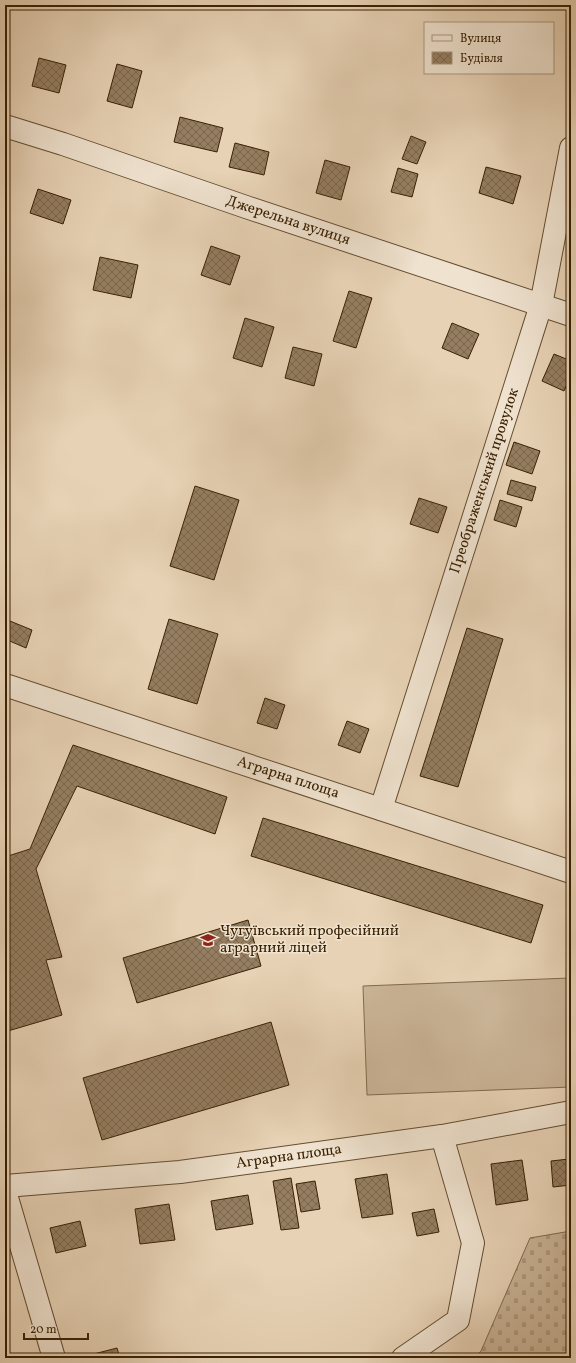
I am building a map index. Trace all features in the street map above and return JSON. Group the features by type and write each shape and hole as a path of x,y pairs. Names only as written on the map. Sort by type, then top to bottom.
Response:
{"street":[{"name":"Джерельна вулиця","path":"5,126 64,144 246,207 571,315"},
{"name":"Преображенський провулок","path":"381,809 541,305 571,148"},
{"name":"Аграрна площа","path":"5,685 571,872"},
{"name":"Аграрна площа","path":"5,1186 180,1172 442,1136 571,1112"},
{"path":"403,1358 458,1320 473,1243 442,1136"},
{"path":"5,1191 54,1358"}],"green space":[{"path":"570,978 571,1087 367,1095 363,986"},
{"path":"571,1231 571,1358 475,1358 481,1351 530,1238"}],"building":[{"path":"39,58 66,65 59,93 32,86"},
{"path":"117,64 142,71 132,108 107,101"},
{"path":"180,117 223,128 217,152 174,142"},
{"path":"411,136 426,142 417,164 402,159"},
{"path":"235,143 269,152 264,175 229,167"},
{"path":"325,160 350,167 341,200 316,193"},
{"path":"486,167 521,176 513,204 479,193"},
{"path":"398,168 418,174 412,197 391,192"},
{"path":"38,189 71,200 63,224 30,213"},
{"path":"211,246 240,256 230,285 201,275"},
{"path":"100,257 138,265 131,298 93,290"},
{"path":"349,291 372,298 356,348 333,341"},
{"path":"245,318 274,327 262,367 233,358"},
{"path":"452,323 479,334 468,359 442,348"},
{"path":"293,347 322,354 314,386 285,378"},
{"path":"554,354 571,361 571,375 564,391 542,381"},
{"path":"514,442 540,451 532,474 506,465"},
{"path":"511,480 536,487 532,501 507,494"},
{"path":"195,486 239,500 214,580 170,566"},
{"path":"419,498 447,507 438,533 410,524"},
{"path":"500,500 522,507 516,527 494,520"},
{"path":"5,619 32,630 26,648 5,639"},
{"path":"169,619 218,634 197,704 148,689"},
{"path":"467,628 503,639 458,787 420,776"},
{"path":"265,698 285,705 277,729 257,723"},
{"path":"347,721 369,729 360,753 338,745"},
{"path":"73,745 227,797 215,834 77,786 36,869 62,957 46,960 62,1015 8,1031 5,1021 5,857 30,849"},
{"path":"263,818 543,905 531,943 251,856"},
{"path":"248,920 261,966 137,1003 123,958"},
{"path":"271,1022 289,1085 102,1140 83,1078"},
{"path":"569,1159 571,1185 553,1187 551,1161"},
{"path":"522,1160 528,1200 496,1205 491,1164"},
{"path":"387,1174 393,1214 362,1218 355,1179"},
{"path":"291,1178 299,1228 281,1230 273,1181"},
{"path":"315,1181 320,1209 301,1212 296,1184"},
{"path":"248,1195 253,1224 216,1230 211,1201"},
{"path":"169,1204 175,1240 140,1244 135,1209"},
{"path":"434,1209 439,1232 417,1236 412,1213"},
{"path":"80,1221 86,1246 56,1253 50,1228"},
{"path":"117,1348 120,1358 86,1358 86,1356"}],"place":[{"name":"Чугуївський професійний аграрний ліцей","path":"208,940"}]}
